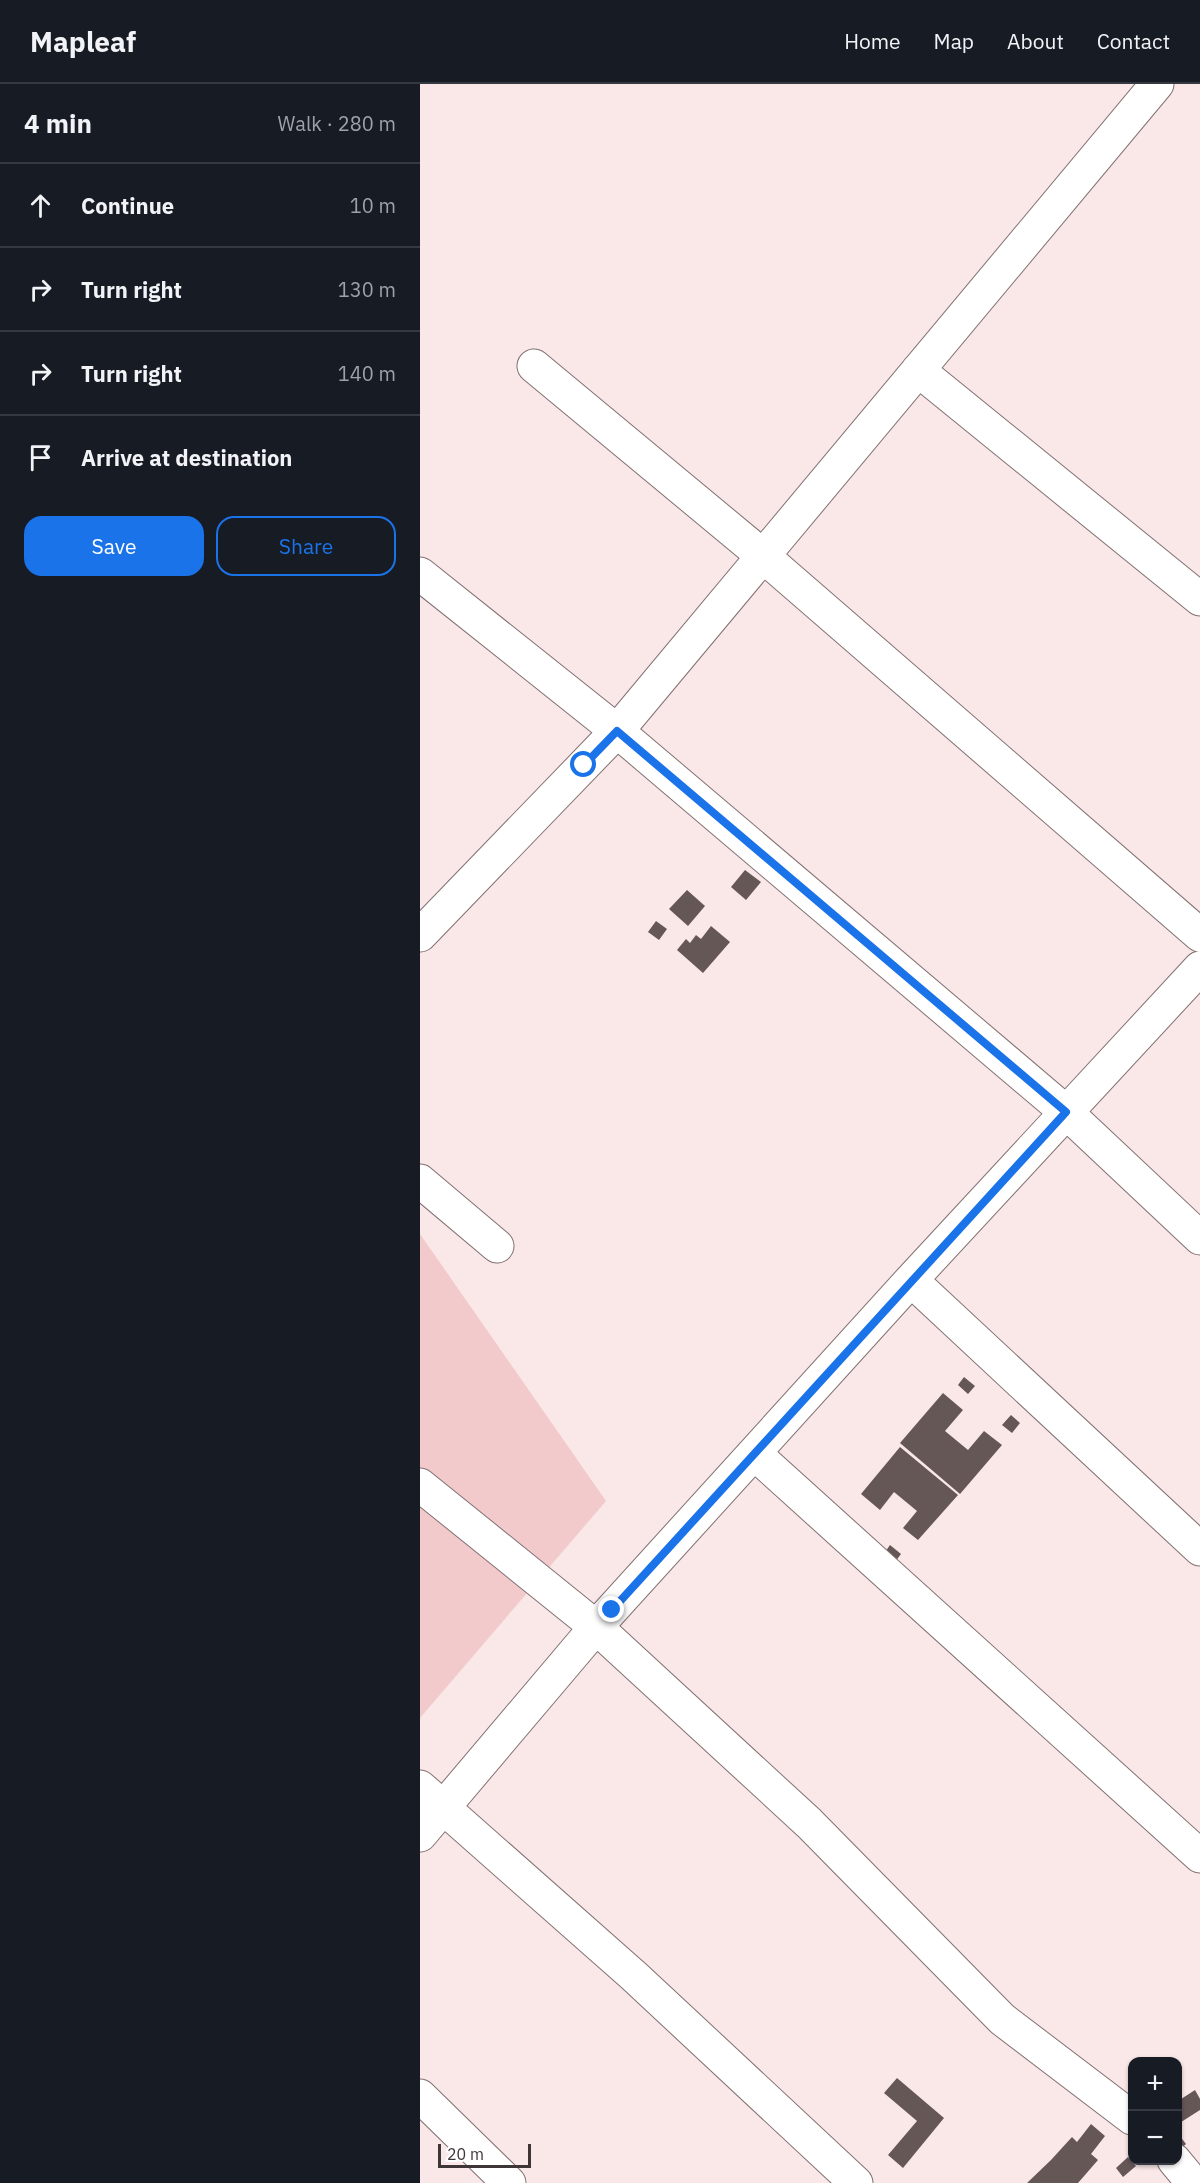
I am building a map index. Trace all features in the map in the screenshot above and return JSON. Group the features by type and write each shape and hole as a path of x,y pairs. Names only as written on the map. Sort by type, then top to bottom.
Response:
{"street":[{"path":"420,935 617,731 1157,84"},
{"path":"534,366 763,556 1200,935"},
{"path":"918,370 1200,599"},
{"path":"420,574 617,731 1066,1112 1200,1238"},
{"path":"420,1835 432,1797 596,1627 911,1280 1200,968"},
{"path":"420,1180 497,1246"},
{"path":"911,1280 1200,1548"},
{"path":"754,1453 1200,1856"},
{"path":"420,1485 596,1627 809,1822 1002,2019 1128,2115"},
{"path":"432,1797 634,1977 856,2183"},
{"path":"420,2096 509,2183"},
{"path":"1178,2165 1193,2183"}],"shaded area":[{"path":"420,1234 606,1501 420,1718"}],"building":[{"path":"745,870 761,882 746,900 731,887"},
{"path":"687,890 705,906 688,926 669,909"},
{"path":"656,921 667,929 659,940 648,932"},
{"path":"711,926 730,942 703,973 677,950 686,939 690,943 696,935 701,939"},
{"path":"964,1377 975,1386 968,1394 958,1385"},
{"path":"943,1393 963,1410 945,1431 968,1450 984,1431 1002,1445 960,1494 900,1443"},
{"path":"1011,1415 1020,1423 1012,1433 1002,1425"},
{"path":"900,1447 958,1495 918,1540 903,1528 917,1511 894,1492 880,1510 861,1494"},
{"path":"890,1545 901,1554 892,1566 881,1558"},
{"path":"897,2078 944,2118 903,2168 888,2155 917,2121 884,2093"},
{"path":"1195,2090 1200,2099 1200,2110 1182,2121 1182,2111 1182,2098"},
{"path":"1091,2124 1105,2136 1091,2154 1098,2160 1078,2183 1027,2183 1072,2137 1077,2142"},
{"path":"1128,2157 1128,2165 1136,2166 1123,2177 1116,2168"}],"route":[{"path":"584,765 617,731 1066,1112 612,1610"}]}
